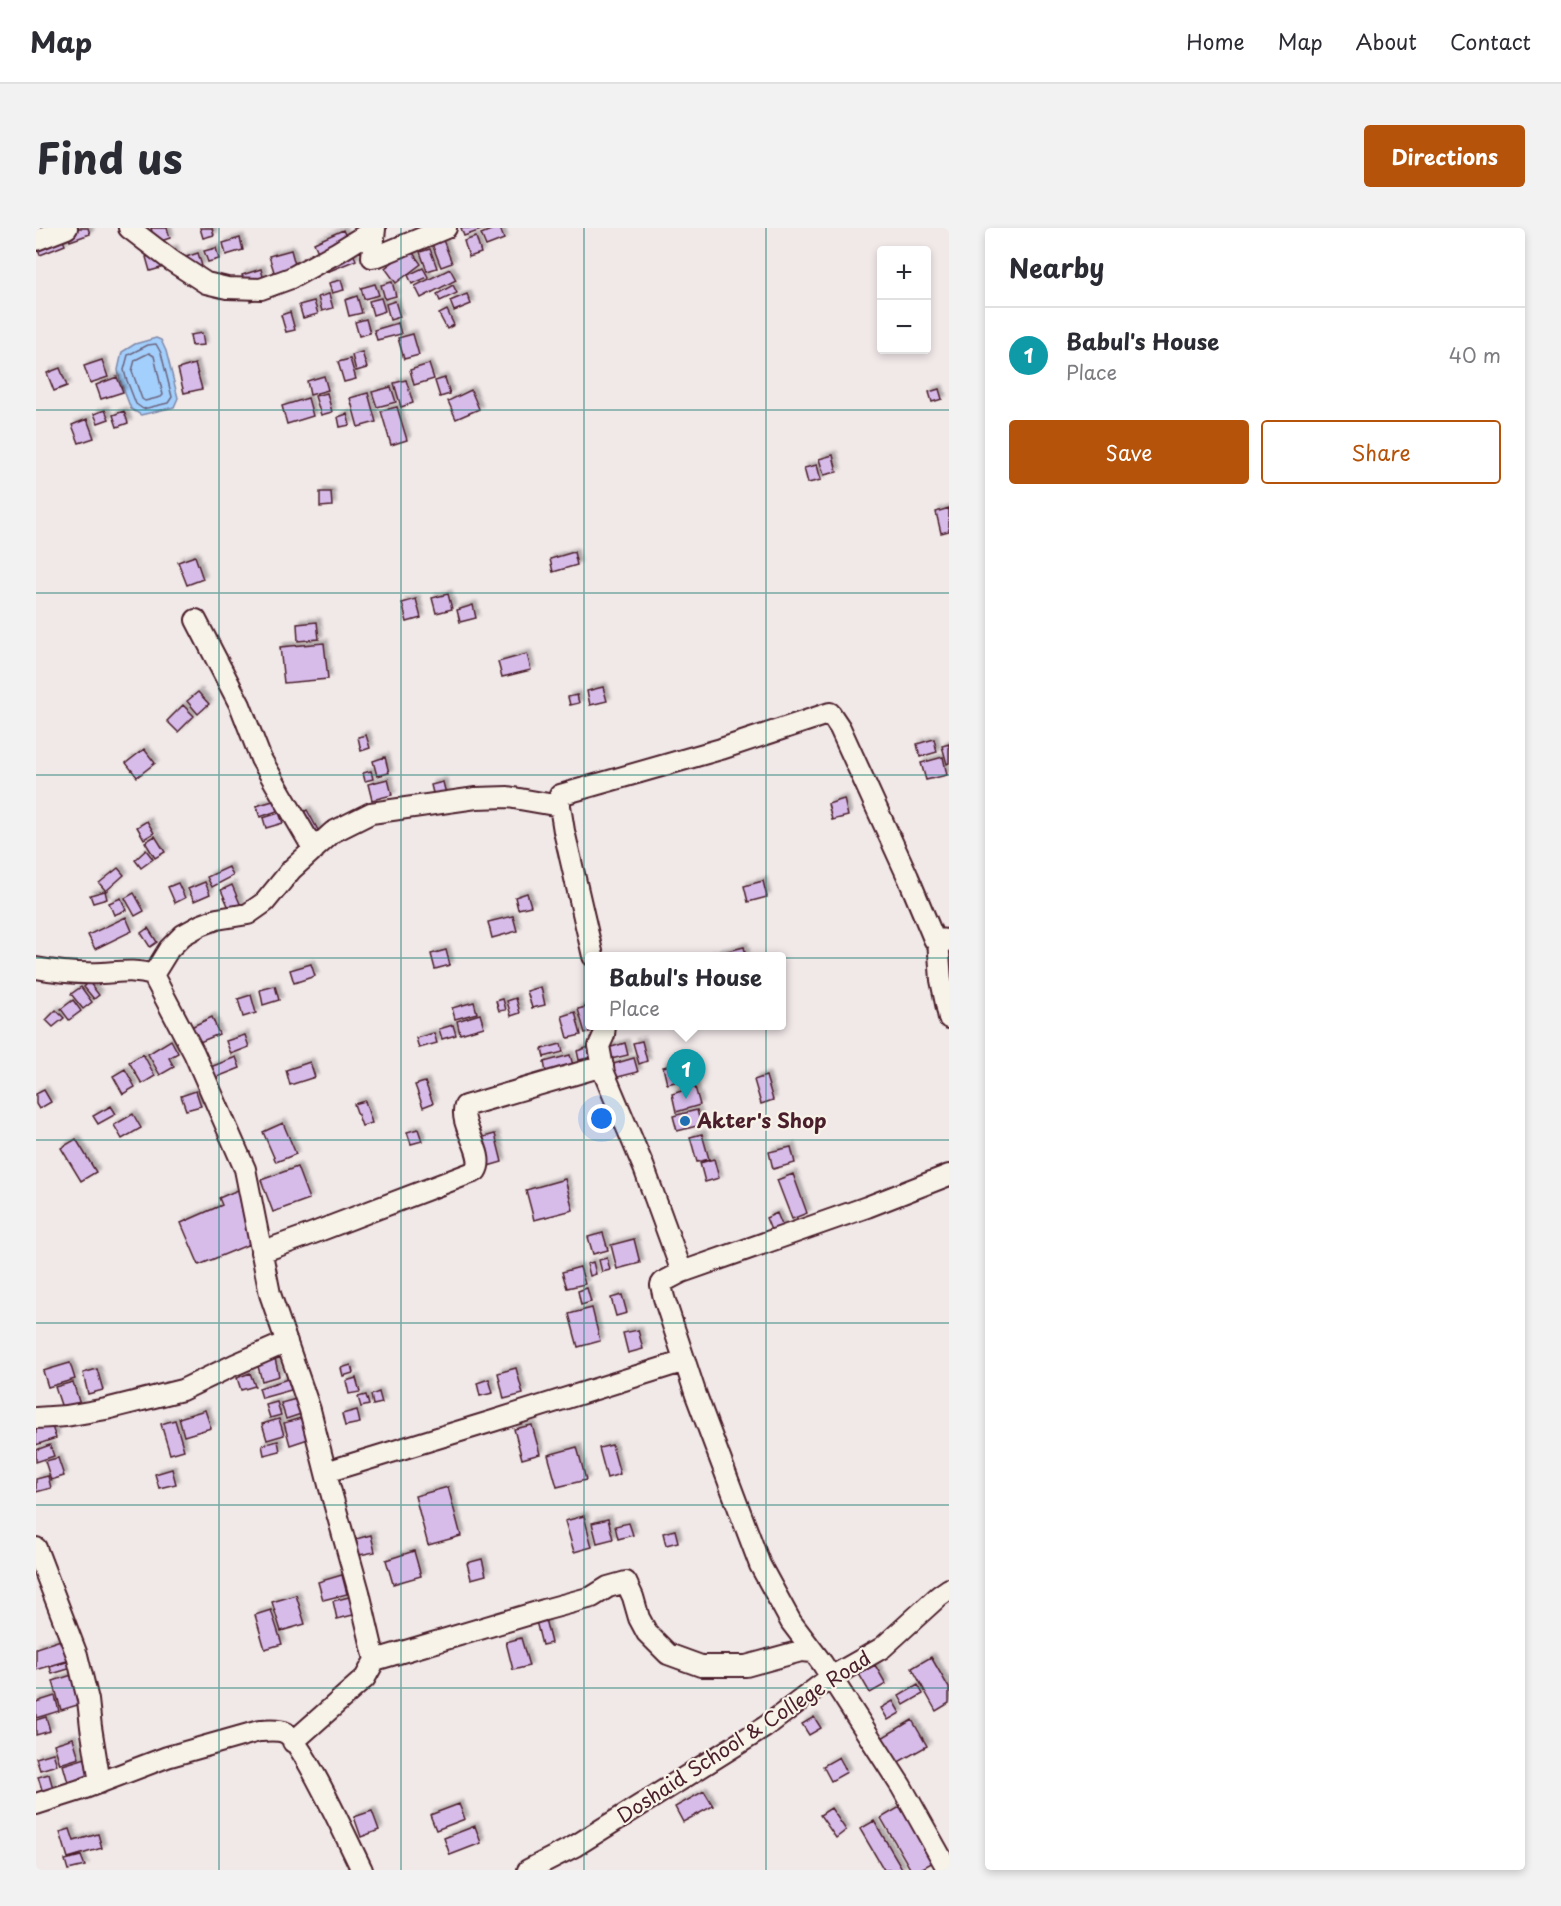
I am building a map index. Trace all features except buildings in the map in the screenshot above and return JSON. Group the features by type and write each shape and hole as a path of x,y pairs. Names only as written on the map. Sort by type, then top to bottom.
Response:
{"street":[{"path":"37,238 67,228"},
{"path":"129,228 172,261 206,283 227,288 261,290 291,278 375,228"},
{"path":"354,228 365,250 375,228"},
{"path":"375,228 372,257 446,228"},
{"path":"196,620 240,705 261,759 314,850"},
{"path":"592,952 571,865 560,795 722,749 830,713 840,728 934,939 944,940 941,980 949,1018"},
{"path":"153,975 169,949 183,935 217,919 248,914 265,902 292,869 333,832 371,813 476,798 508,797 560,806"},
{"path":"36,968 100,973 126,970 153,975 194,1053 245,1169 270,1294 310,1410 375,1660 365,1678 293,1742"},
{"path":"605,1030 598,1046 603,1066 682,1272"},
{"path":"261,1252 476,1171 479,1166 478,1159 466,1125 463,1107 603,1066"},
{"path":"948,1870 901,1786 831,1677 791,1622 760,1565 696,1395 661,1285 663,1281 682,1272 867,1207 949,1175"},
{"path":"36,1418 66,1416 106,1409 182,1390 287,1342"},
{"path":"326,1472 685,1361"},
{"path":"36,1548 77,1654 88,1700 100,1783"},
{"path":"375,1660 592,1597 608,1587 627,1582 639,1618 647,1633 668,1654 701,1666 746,1666 801,1651 813,1652"},
{"name":"Doshaid School & College Road","path":"528,1870 574,1846 765,1727 831,1677 882,1648 949,1589"},
{"path":"36,1804 100,1783 167,1757 259,1731 274,1730 287,1734 304,1755 362,1870"}],"water":[{"path":"156,338 161,340 166,351 178,398 174,407 141,415 131,409 118,370 122,352 135,344"}],"place":[{"name":"Babul's House","path":"686,1099"},
{"name":"Akter's Shop","path":"685,1121"}]}
